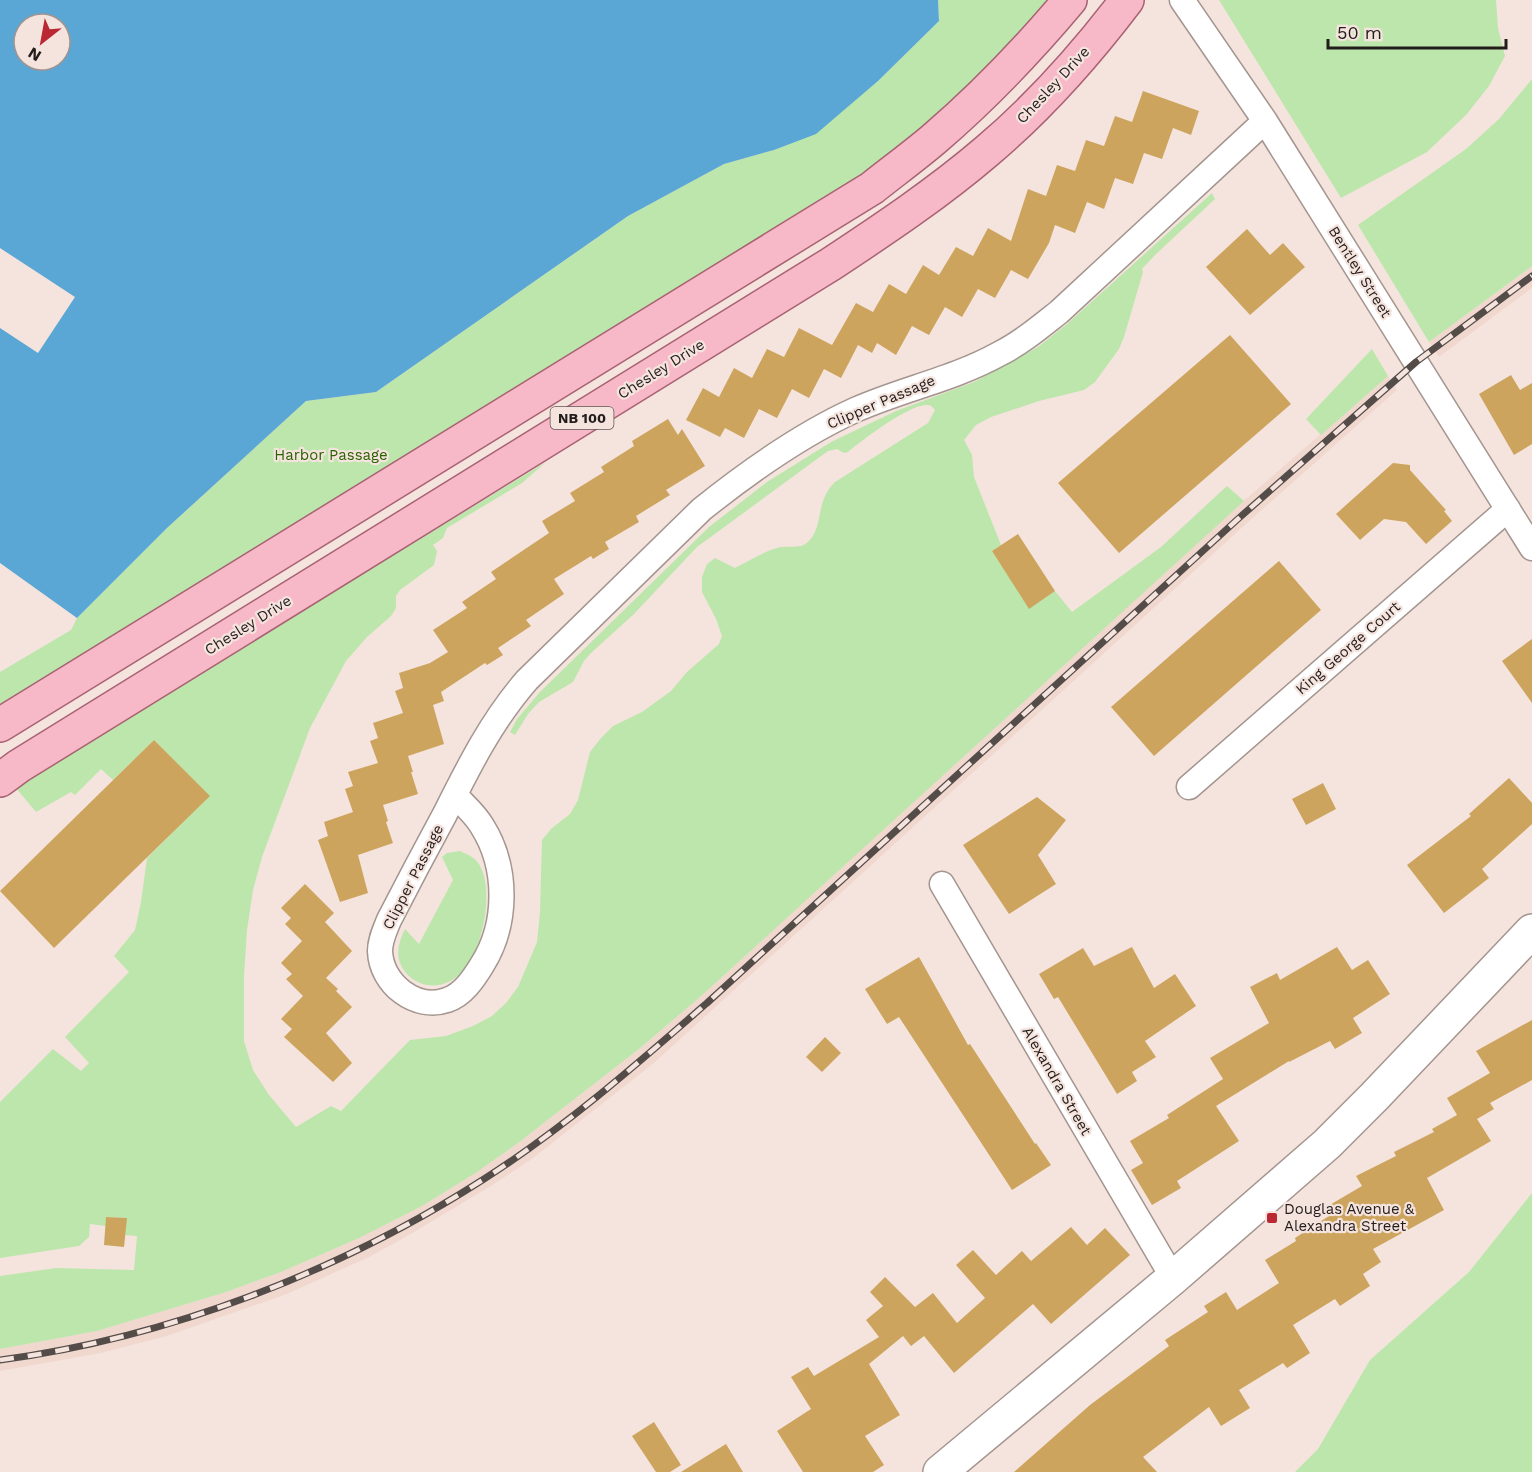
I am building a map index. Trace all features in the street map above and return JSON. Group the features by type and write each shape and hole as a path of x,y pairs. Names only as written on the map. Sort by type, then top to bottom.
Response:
{"main road":[{"name":"NB 100","path":"0,725 872,188 934,139 989,88 1035,41 1070,0"},
{"name":"Chesley Drive","path":"0,780 19,766 831,264 934,193 987,151 1061,79 1127,0"},
{"path":"806,230 831,264"}],"street":[{"name":"Bentley Street","path":"1182,0 1265,121 1532,548"},
{"name":"Clipper Passage","path":"455,795 481,824 492,844 502,892 501,916 486,958 475,977 450,1000 432,1003 411,997 392,982 381,962 382,939 389,920 455,795 494,723 507,703 527,680 709,503 732,485 823,426 874,402 988,360 1032,334 1059,312 1265,121"},
{"name":"King George Court","path":"1189,787 1508,509"},
{"name":"Alexandra Street","path":"942,884 1173,1278"},
{"path":"940,1472 1173,1278 1327,1144 1532,932"}],"shaded area":[{"path":"1532,266 1532,288 1439,357 1429,342"},
{"path":"1388,376 1397,390 1246,524 654,1063 532,1159 404,1238 369,1257 287,1294 167,1336 101,1353 0,1371 0,1349 97,1331 223,1293 281,1272 359,1238 421,1206 477,1172 518,1143 639,1049 700,997 1232,511"}],"green space":[{"name":"Harbor Passage","path":"938,0 1070,0 934,139 0,725 0,672 71,630 77,618 167,528 306,401 376,392 628,216 724,164 774,150 816,133 878,81 939,21"},
{"path":"1219,0 1496,0 1498,28 1505,56 1489,86 1466,115 1427,152 1341,198"},
{"path":"1532,79 1532,266 1429,342 1358,225 1466,149 1499,119"},
{"path":"1212,193 1215,199 1142,269 1124,337 1119,349 1095,382 1084,390 1039,401 991,417 976,425 964,440 972,455 974,477 1001,545 992,551 1029,608 1055,591 1072,612 1161,547 1227,486 1244,501 700,997 639,1049 477,1172 422,1206 359,1238 281,1272 223,1293 97,1331 0,1349 0,1276 56,1268 134,1270 137,1236 125,1235 126,1218 107,1217 106,1226 90,1224 89,1237 79,1246 0,1258 0,1102 53,1049 81,1071 89,1063 65,1037 129,972 114,956 135,930 147,858 209,796 154,740 113,780 101,769 75,795 71,792 36,812 15,787 546,462 522,483 447,528 443,538 433,545 437,551 434,565 400,590 396,596 396,608 391,616 367,637 346,661 310,728 262,857 253,890 247,930 244,976 244,1041 253,1070 269,1095 296,1127 331,1106 341,1111 410,1040 446,1036 473,1026 492,1016 518,987 537,942 542,840 551,829 570,814 578,800 590,752 613,726 642,712 671,691 687,672 719,644 722,636 702,592 702,577 707,564 715,558 735,568 771,550 806,544 814,535 825,497 835,482 928,423 935,410 930,405 919,406 886,424 848,452 844,453 837,449 828,451 697,547 634,614 591,653 573,682 539,702 528,714 515,735 510,732 517,719 540,692 709,527 767,482 831,442 896,411 974,382 1038,347 1067,324"},
{"path":"1372,349 1388,376 1321,435 1306,419"},
{"path":"460,851 477,862 485,883 484,921 479,942 471,960 459,975 445,984 428,985 415,981 405,972 398,955 400,940 405,929 419,944 453,880 442,857 447,853"},
{"path":"1532,1193 1532,1472 1295,1472 1318,1449 1370,1360 1469,1272"}],"water":[{"path":"0,0 938,0 939,21 878,81 816,134 774,150 724,164 628,216 376,392 306,401 167,528 77,618 0,563"}],"pier":[{"path":"0,248 75,297 38,353 0,328"}],"building":[{"path":"1143,91 1199,111 1191,135 1173,128 1162,159 1144,153 1133,184 1115,178 1104,209 1087,202 1075,233 1055,225 1049,243 1028,279 1011,270 995,298 978,289 962,317 945,307 929,335 912,326 896,355 877,343 872,353 858,345 841,378 824,369 809,398 792,389 777,418 759,409 744,438 725,428 720,437 686,420 703,388 719,397 734,368 752,378 767,349 784,357 799,328 832,345 856,303 873,312 889,284 906,294 923,265 939,275 956,247 973,256 988,228 1011,241 1028,189 1046,196 1057,165 1075,171 1086,140 1104,146 1115,116 1132,122"},
{"path":"1247,229 1270,255 1283,243 1305,267 1250,315 1206,267"},
{"path":"1230,335 1291,404 1119,553 1058,483"},
{"path":"1511,375 1520,390 1532,383 1532,444 1514,455 1479,394"},
{"path":"668,419 678,435 682,429 705,466 666,490 670,495 636,516 639,522 605,542 609,549 593,559 591,556 554,579 564,594 526,620 531,626 498,648 503,655 487,665 485,663 441,692 444,701 433,705 444,744 408,756 418,794 383,805 393,843 358,855 368,893 340,902 318,840 328,836 324,822 353,812 345,789 353,786 348,772 378,763 370,741 378,738 373,723 403,713 395,691 403,688 399,673 430,663 448,652 433,630 467,608 462,602 496,579 491,572 549,533 542,521 575,501 570,493 604,472 601,467 634,446 632,441"},
{"path":"1393,463 1410,465 1410,470 1446,510 1444,511 1452,521 1426,544 1406,522 1384,519 1360,540 1336,514"},
{"path":"1018,534 1055,591 1029,609 992,551"},
{"path":"1279,561 1321,610 1154,756 1111,707"},
{"path":"1532,639 1532,703 1502,661"},
{"path":"154,740 210,796 54,948 0,891"},
{"path":"1509,778 1532,803 1532,824 1482,869 1489,878 1444,913 1407,865 1471,816 1469,814"},
{"path":"1323,783 1336,809 1306,825 1292,799"},
{"path":"1037,797 1066,820 1038,855 1056,884 1009,914 963,845"},
{"path":"305,884 334,913 325,922 352,951 326,978 352,1007 326,1033 352,1063 333,1082 284,1037 292,1029 281,1019 303,996 286,979 292,974 281,963 302,941 285,924 291,918 281,908"},
{"path":"1132,947 1154,988 1175,974 1196,1006 1145,1041 1156,1057 1132,1072 1137,1081 1117,1094 1058,997 1054,999 1039,974 1083,948 1094,966"},
{"path":"1337,947 1352,970 1368,960 1390,994 1353,1018 1362,1033 1335,1049 1330,1041 1289,1061 1216,1106 1239,1141 1177,1181 1181,1188 1152,1205 1131,1170 1143,1163 1130,1141 1169,1118 1167,1115 1223,1079 1210,1058 1269,1023 1250,987 1277,973 1280,980"},
{"path":"919,957 968,1045 970,1044 1051,1165 1012,1190 899,1017 887,1024 865,989"},
{"path":"1532,1020 1532,1080 1490,1103 1494,1109 1477,1119 1491,1141 1427,1178 1444,1210 1373,1249 1381,1262 1363,1274 1370,1286 1340,1306 1335,1299 1293,1325 1310,1353 1287,1368 1283,1363 1239,1390 1250,1408 1221,1426 1209,1407 1143,1457 1157,1472 1014,1472 1090,1405 1169,1346 1165,1340 1208,1312 1204,1306 1226,1292 1237,1310 1279,1283 1265,1260 1296,1241 1295,1238 1332,1214 1328,1206 1362,1186 1356,1176 1396,1156 1394,1152 1434,1132 1432,1129 1457,1115 1447,1098 1490,1073 1476,1051"},
{"path":"825,1037 841,1053 822,1072 806,1057"},
{"path":"106,1217 127,1218 124,1247 104,1245"},
{"path":"1071,1227 1087,1245 1105,1228 1130,1255 1051,1324 1033,1304 954,1373 924,1336 911,1346 903,1336 869,1364 900,1415 865,1436 884,1465 873,1472 803,1472 777,1431 811,1409 791,1377 808,1367 814,1376 879,1337 866,1320 883,1306 870,1292 885,1277 915,1307 933,1293 957,1323 985,1298 956,1265 973,1250 996,1275 1022,1251 1031,1261"},
{"path":"654,1422 681,1465 670,1472 656,1472 632,1436"},
{"path":"726,1444 743,1472 681,1472"}],"railway":[{"path":"0,1360 63,1350 126,1335 251,1296 372,1243 484,1179 543,1139 599,1095 707,1003 1239,518 1416,362 1532,276"}],"place":[{"name":"Douglas Avenue & Alexandra Street","path":"1272,1218"}]}
